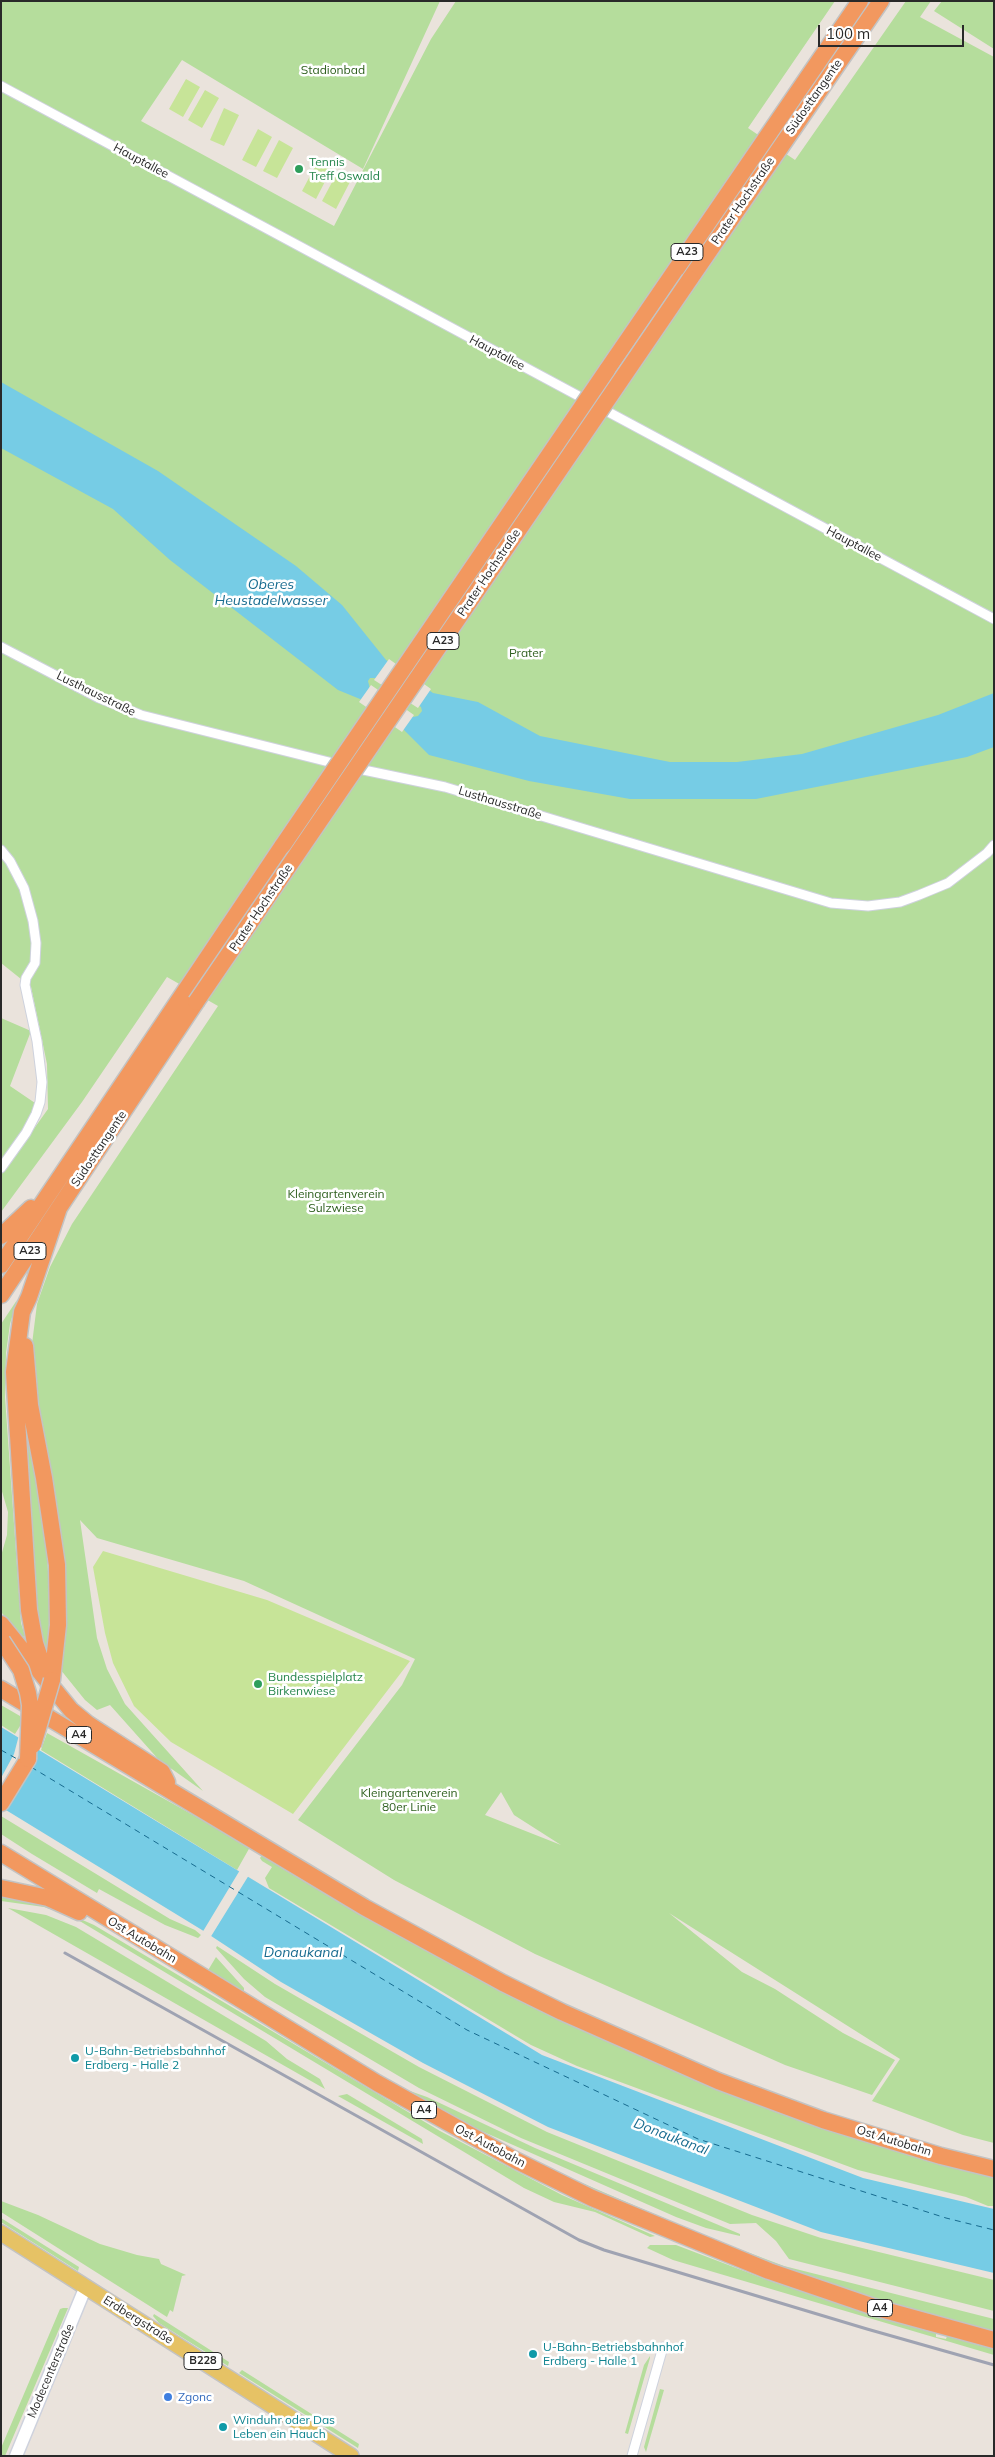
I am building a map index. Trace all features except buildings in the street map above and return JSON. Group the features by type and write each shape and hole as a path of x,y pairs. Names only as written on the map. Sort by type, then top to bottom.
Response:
{"highway":[{"name":"Südosttangente","path":"768,134 860,1"},
{"name":"Südosttangente","path":"782,144 881,1"},
{"name":"Prater Hochstraße","path":"182,992 768,134"},
{"name":"Prater Hochstraße","path":"196,1002 782,144"},
{"name":"Südosttangente","path":"1,1265 182,992"},
{"name":"Südosttangente","path":"1,1295 196,1002"},
{"path":"1,1224 53,1187"},
{"path":"1,1236 53,1187"},
{"path":"49,1685 31,1628 15,1413 15,1353 22,1312 29,1297 59,1208"},
{"path":"1,1803 28,1759 47,1702 56,1650 59,1593 57,1565 26,1376 25,1336 29,1297"},
{"path":"1,1624 49,1685 79,1717 162,1772 170,1789"},
{"path":"2,1640 18,1665 28,1693 30,1718 28,1759"},
{"name":"Ost Autobahn","path":"1,1689 364,1907 503,1984 718,2081 823,2120 941,2156 994,2169"},
{"name":"Ost Autobahn","path":"1,1853 447,2124 592,2198 769,2271 878,2308 994,2340"},
{"path":"1,1861 111,1924 122,1928"},
{"path":"1,1888 48,1898 112,1929 122,1928"}],"main road":[{"name":"Erdbergstraße","path":"1,2233 351,2456"}],"street":[{"name":"Hauptallee","path":"1,86 994,619"},
{"name":"Lusthausstraße","path":"1,647 99,698 141,715 336,763 446,787 832,903 868,906 900,902 919,896 948,883 987,853 994,845"},
{"path":"1,850 10,861 24,888 33,921 36,943 35,963 26,978 25,985 42,1074 40,1102 26,1133 1,1168"},
{"name":"Modecenterstraße","path":"16,2456 86,2286"},
{"path":"632,2456 663,2347"}],"green space":[{"name":"Prater","path":"1,1 440,1 363,169 182,60 141,121 334,226 431,39 456,1 835,1 748,128 795,160 906,1 931,1 920,17 994,57 994,2143 963,2135 872,2101 900,2059 669,1913 742,1972 775,1989 843,2033 895,2060 872,2095 785,2065 535,1954 394,1880 298,1820 402,1685 415,1659 244,1581 97,1538 80,1520 97,1638 107,1669 125,1704 203,1791 159,1760 110,1705 97,1710 85,1700 60,1669 35,1394 32,1344 37,1304 50,1267 72,1224 218,1006 167,977 82,1102 1,1212 1,1175 48,1109 47,1064 31,987 1,963","holes":["501,1792 514,1815 561,1845 485,1815"]},
{"path":"942,1 994,1 994,49 934,11"},
{"path":"186,79 200,87 183,117 169,109"},
{"path":"205,90 219,98 202,128 188,120"},
{"path":"224,108 239,115 224,146 210,140"},
{"path":"258,129 272,137 256,167 242,160"},
{"path":"279,140 293,148 277,178 263,171"},
{"path":"318,161 332,168 316,199 302,191"},
{"path":"338,171 352,178 336,209 322,201"},
{"path":"1,1018 31,1031 10,1086 35,1103 27,1125 1,1160"},
{"path":"17,1300 10,1324 6,1353 5,1397 21,1623 25,1636 23,1637 1,1612 1,1556 7,1535 8,1512 1,1488 1,1324"},
{"path":"20,1395 46,1539 50,1604 47,1663 37,1634"},
{"name":"Bundesspielplatz Birkenwiese","path":"103,1551 267,1600 410,1661 293,1814 171,1742 134,1706 113,1663 105,1633 93,1567"},
{"path":"1,1705 20,1716 20,1726 15,1734 1,1725"},
{"path":"47,1733 250,1847 237,1870 41,1750"},
{"path":"1,1816 170,1919 195,1930 201,1935 198,1938 165,1925 99,1889 97,1893 1,1834"},
{"path":"263,1854 416,1945 578,2028 691,2078 849,2136 994,2178 994,2206 988,2206 966,2197 858,2170 577,2066 531,2045 269,1888 265,1878 272,1867 262,1861 260,1858"},
{"path":"1,1896 46,1904 94,1925 440,2131 562,2195 655,2236 650,2237 595,2212 554,2202 524,2188 73,1917 44,1907 1,1901"},
{"path":"8,1908 46,1915 76,1927 266,2041 287,2059 320,2079 325,2089"},
{"path":"217,1946 275,1984 419,2067 547,2132 752,2215 821,2238 994,2280 994,2311 789,2259 776,2241 756,2223 730,2224 521,2138 419,2088 265,1997 244,1979 216,1948"},
{"path":"216,1957 244,1988 244,1994 207,1972"},
{"path":"390,2084 427,2097 535,2148 740,2234 740,2236 706,2228 676,2217 443,2114"},
{"path":"347,2094 422,2139 423,2144 338,2096"},
{"path":"552,2170 710,2238 784,2266 994,2319 994,2332 910,2310 804,2276 615,2201"},
{"path":"1,2201 38,2215 100,2244 137,2255 159,2259 161,2264 186,2275 182,2276 173,2312 170,2310 167,2317 1,2212"},
{"path":"1,2218 79,2267 78,2271 1,2222"},
{"path":"650,2245 676,2245 773,2282 936,2333 936,2337 946,2339 947,2336 994,2349 994,2355 673,2260 647,2248"},
{"path":"68,2308 5,2456 1,2456 1,2448 60,2309"},
{"path":"154,2314 229,2362 228,2366 159,2323 153,2316"},
{"path":"650,2356 628,2434 625,2433 644,2365"},
{"path":"242,2370 359,2444 358,2448 239,2373"},
{"path":"660,2389 664,2390 646,2452 644,2447"}],"water":[{"name":"Oberes Heustadelwasser","path":"1,382 158,471 296,566 342,605 386,660 433,693 478,702 540,736 670,762 737,762 802,754 938,715 994,693 994,747 967,757 756,799 630,799 529,781 429,755 404,730 360,699 338,690 170,560 113,509 1,448","holes":["370,678 377,678 421,707 422,711 418,716 413,717 370,689 368,681"]},
{"name":"Donaukanal","path":"1,1727 542,2055 863,2178 994,2209 994,2273 821,2232 548,2127 423,2063 281,1982 202,1930 1,1807"}],"pier":[{"path":"389,659 431,689 418,708 374,680"},
{"path":"371,685 414,715 402,732 359,702"},
{"path":"19,1735 38,1747 1,1809 1,1778 14,1754"},
{"path":"240,1870 249,1875 210,1938 202,1933"}],"ferry route":[{"path":"1,1750 19,1760"},
{"path":"31,1767 467,2030 698,2139 946,2218 994,2230"}],"railway":[{"path":"65,1953 579,2240 604,2250 994,2365"}],"place":[{"name":"Tennis Treff Oswald","path":"299,169"},
{"name":"Bundesspielplatz Birkenwiese","path":"258,1684"},
{"name":"U-Bahn-Betriebsbahnhof Erdberg - Halle 2","path":"75,2058"},
{"name":"U-Bahn-Betriebsbahnhof Erdberg - Halle 1","path":"533,2354"},
{"name":"Zgonc","path":"168,2397"},
{"name":"Winduhr oder Das Leben ein Hauch","path":"223,2427"}],"park label":[{"name":"Stadionbad","path":"333,70"},
{"name":"Kleingartenverein Sulzwiese","path":"336,1201"},
{"name":"Kleingartenverein 80er Linie","path":"409,1800"}]}
